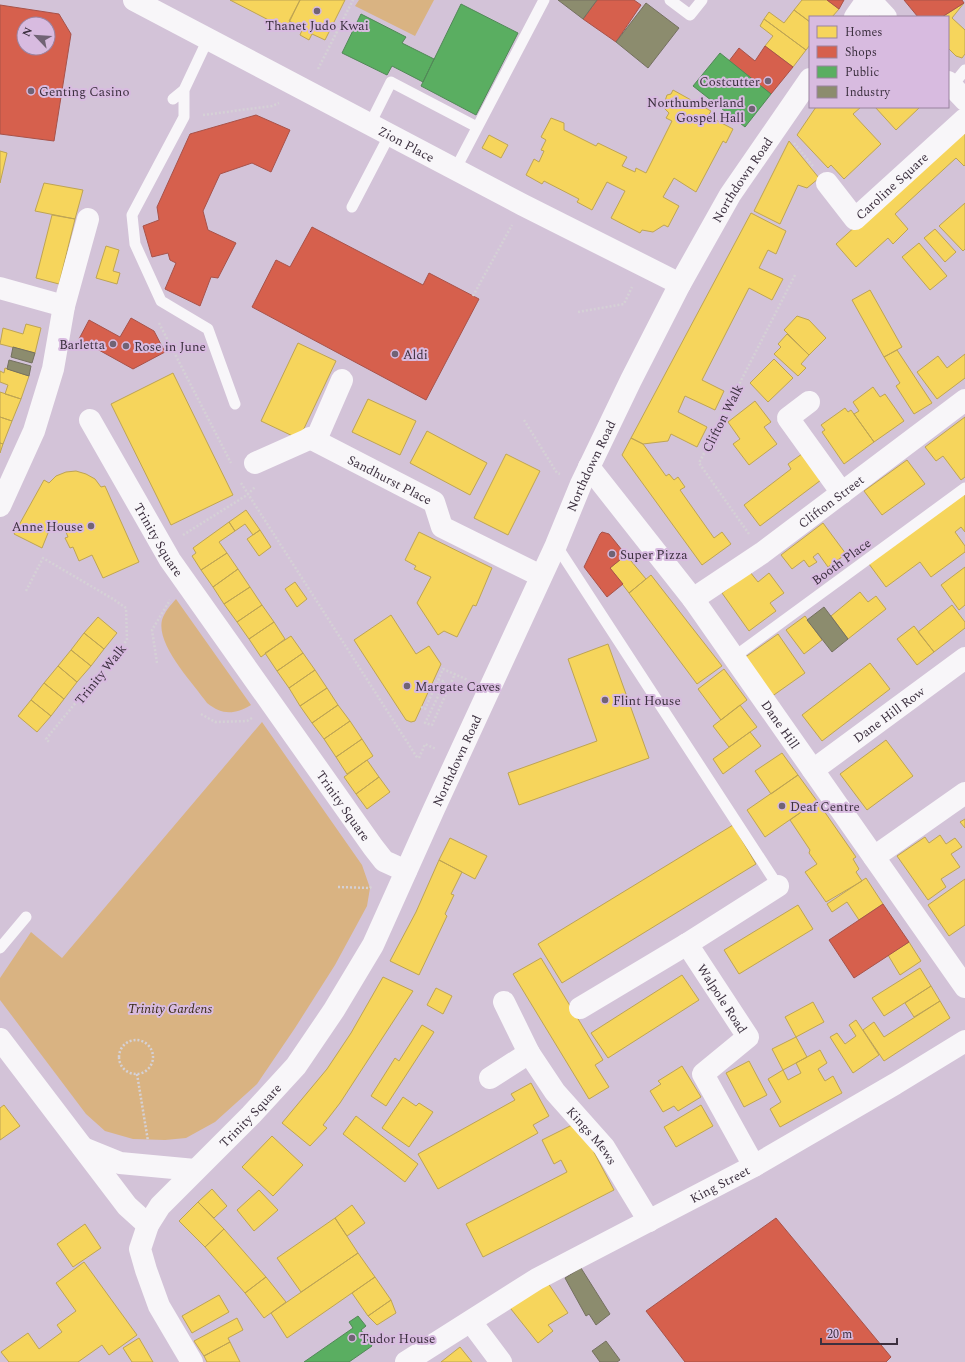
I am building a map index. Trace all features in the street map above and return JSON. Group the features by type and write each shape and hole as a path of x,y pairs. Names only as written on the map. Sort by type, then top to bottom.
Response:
{"street":[{"name":"Zion Place","path":"134,0 307,90 522,205 680,284"},
{"path":"855,16 868,0 885,16"},
{"name":"Northdown Road","path":"406,871 540,576 556,545 585,476 680,284 730,195 809,80"},
{"name":"Caroline Square","path":"827,183 855,219 965,119"},
{"path":"0,506 34,431 53,369 64,306 88,219"},
{"path":"0,288 64,306"},
{"path":"255,463 318,435 342,380"},
{"name":"Clifton Street","path":"693,599 762,553 965,400"},
{"path":"809,402 788,418 842,494"},
{"name":"Trinity Square","path":"90,420 164,547 170,560 358,827 384,861 406,871 374,945 334,1010 296,1066 251,1115 160,1206 148,1225 140,1249 146,1270 159,1306 192,1362"},
{"name":"Sandhurst Place","path":"310,438 434,502 442,527 540,576"},
{"name":"Dane Hill","path":"585,476 693,599 965,987"},
{"name":"Dane Hill Row","path":"813,770 965,658"},
{"path":"874,857 965,793"},
{"path":"580,1008 687,944 778,886"},
{"name":"Walpole Road","path":"687,944 748,1037 703,1074 754,1166"},
{"name":"Kings Mews","path":"504,1002 529,1053 555,1092 604,1147 649,1222"},
{"path":"0,1039 127,1206 148,1225"},
{"name":"King Street","path":"406,1362 537,1279 754,1166 895,1084 965,1041"},
{"path":"490,1078 529,1053"},
{"path":"83,1148 120,1163 195,1170"},
{"path":"471,1322 501,1362"}],"lane":[{"path":"455,170 544,0"},
{"path":"670,0 690,15 702,0"},
{"path":"208,39 184,90 184,117 132,215 135,244 161,301 208,329 235,404"},
{"path":"370,124 391,82 477,127"},
{"path":"172,99 184,90"},
{"path":"352,207 390,134"},
{"name":"Booth Place","path":"734,657 965,488"},
{"path":"556,545 778,886"},
{"path":"0,948 26,917"}],"path":[{"path":"184,117 272,106 307,90 353,0"},
{"path":"778,124 827,183"},
{"path":"473,296 522,205"},
{"name":"Clifton Walk","path":"762,553 699,463 794,275"},
{"path":"578,312 624,304 634,283"},
{"path":"158,321 233,467"},
{"path":"524,420 557,472 585,476"},
{"path":"240,481 247,495 418,758 425,744"},
{"path":"164,547 247,495"},
{"name":"Trinity Walk","path":"26,591 43,558 126,608 127,640 46,739 50,742"},
{"path":"158,663 152,630 172,595 187,583"},
{"path":"421,707 425,709 438,680 443,669 455,674 432,725 425,723 445,682 438,680"},
{"path":"201,714 216,722 247,721 273,706"},
{"path":"338,886 370,888 384,861"},
{"path":"134,1040 145,1042 149,1045 154,1056 151,1067 147,1071 136,1074 126,1071 119,1061 119,1055 124,1045 134,1040"},
{"path":"136,1074 146,1131"}],"green space":[{"path":"359,0 434,0 415,36 355,6"},
{"path":"176,599 251,705 234,712 223,712 218,710 207,703 185,675 170,652 162,630 163,617"},
{"name":"Trinity Gardens","path":"262,722 362,865 370,888 367,906 335,965 257,1084 215,1122 186,1138 165,1140 133,1139 105,1131 86,1114 0,1000 0,978 31,932 62,958"}],"building: Homes":[{"path":"230,0 300,0 286,29"},
{"name":"Thanet Judo Kwai","path":"300,0 345,0 325,40 312,34 309,40 300,35 303,28 289,21"},
{"path":"802,0 827,0 839,9 833,16 809,16 809,21 794,10"},
{"path":"964,3 952,18 965,30 965,54 962,58 956,56 949,49 949,16 944,16"},
{"path":"794,10 809,21 809,46 806,50 764,19 769,12 784,23"},
{"path":"764,19 806,50 793,67 765,46 773,36 760,26"},
{"path":"673,90 711,111 708,116 733,129 726,143 723,141 696,192 674,178 663,197 679,206 668,227 664,225 653,232 642,230 640,233 611,218 625,191 607,182 592,210 577,202 579,199 544,181 542,184 526,175 534,159 539,162 544,151 541,150 546,140 541,137 551,118 564,123 564,130 596,146 598,143 627,157 622,166 635,172 636,168 646,173 672,121 666,118 669,113 663,107 667,95 671,94"},
{"path":"815,108 860,108 853,114 881,144 844,179 831,165 828,168 797,135"},
{"path":"876,108 919,108 896,130"},
{"path":"965,127 965,165 964,166 956,158 895,214 908,229 893,244 888,238 856,267 836,244"},
{"path":"489,135 508,145 501,158 482,148"},
{"path":"789,141 819,178 807,188 798,185 780,224 754,211"},
{"path":"0,151 7,153 0,183"},
{"path":"44,183 83,190 75,219 35,211"},
{"path":"965,203 965,249 963,251 939,226"},
{"path":"751,213 786,231 776,254 768,250 759,268 783,279 772,300 749,288 702,380 724,391 715,410 685,396 678,412 707,427 697,447 671,434 668,441 643,444 631,438"},
{"path":"52,215 75,219 59,284 36,278"},
{"path":"935,229 956,252 945,262 924,238"},
{"path":"919,243 947,276 930,290 902,257"},
{"path":"106,246 119,250 113,271 120,273 117,284 96,278"},
{"path":"870,290 902,347 884,357 852,300"},
{"path":"797,316 809,320 826,338 809,355 784,330"},
{"path":"26,324 41,328 35,353 0,344 3,328 23,334"},
{"path":"787,334 809,355 801,364 806,368 798,376 774,354 781,347 778,344"},
{"path":"298,343 336,361 299,439 261,421"},
{"path":"897,350 932,403 914,414 896,386 900,383 884,357"},
{"path":"965,354 965,378 937,399 917,372 938,356 947,368"},
{"path":"774,359 793,378 768,402 750,383"},
{"path":"5,368 29,376 21,399 5,394 8,385 0,382 0,371 4,373"},
{"path":"173,373 233,495 171,525 111,404"},
{"path":"873,387 880,397 885,394 904,421 874,442 854,414 859,411 853,402"},
{"path":"0,392 21,399 12,421 0,417"},
{"path":"368,399 416,421 400,455 352,432"},
{"path":"755,401 771,422 764,427 777,444 749,465 733,444 740,439 728,422"},
{"path":"845,408 848,412 851,410 874,442 844,464 822,432 825,430 821,425"},
{"path":"0,417 12,421 3,444 0,443"},
{"path":"965,417 965,477 961,480 943,456 936,461 925,447"},
{"path":"427,431 487,463 470,495 410,463"},
{"path":"631,438 643,444 666,476 669,474 674,480 678,477 685,487 680,490 714,538 722,532 731,544 702,565 622,455"},
{"path":"0,443 3,444 0,453"},
{"path":"806,451 825,477 760,526 744,505 791,469 788,464"},
{"path":"506,454 540,471 508,535 474,518"},
{"path":"907,460 925,484 882,515 864,491"},
{"name":"Anne House","path":"76,471 95,479 101,487 105,486 139,562 103,578 92,555 79,561 73,547 70,548 65,538 68,537 64,527 57,524 55,529 50,528 42,548 14,534 44,480 49,483 56,476 66,472"},
{"path":"965,493 965,532 961,527 955,532 965,546 965,552 931,577 920,562 886,587 869,564"},
{"path":"246,510 260,530 253,535 245,524 235,531 229,522"},
{"path":"229,522 235,531 219,542 227,553 201,570 192,556 196,553 193,548"},
{"path":"823,523 846,554 828,567 818,553 813,557 817,562 809,567 804,560 792,569 781,555"},
{"path":"260,530 271,547 259,556 247,539"},
{"path":"419,532 492,568 476,606 473,605 457,637 444,631 438,635 417,603 431,577 414,569 416,566 405,560"},
{"path":"227,553 238,569 213,587 201,570"},
{"path":"626,555 646,579 629,593 610,568"},
{"path":"965,567 965,605 959,610 941,585"},
{"path":"238,569 250,587 224,604 213,587"},
{"path":"750,572 758,582 769,573 784,593 770,603 776,611 749,631 722,593"},
{"path":"651,575 722,666 697,684 629,593"},
{"path":"295,582 307,599 297,607 285,589"},
{"path":"250,587 262,605 237,622 224,604"},
{"path":"860,592 868,602 876,596 886,609 848,639 831,616"},
{"path":"262,605 274,622 249,639 237,622"},
{"path":"952,605 965,622 965,628 934,652 918,632"},
{"name":"Margate Caves","path":"391,615 416,654 429,646 441,664 415,721 411,722 406,720 354,640"},
{"path":"805,616 822,640 804,654 786,630"},
{"path":"98,617 117,633 104,649 84,633"},
{"path":"274,622 285,639 261,657 249,639"},
{"path":"914,626 934,652 917,665 897,639"},
{"path":"84,633 104,649 91,666 71,650"},
{"path":"778,634 805,673 771,697 744,658"},
{"path":"291,636 303,653 277,671 265,653"},
{"name":"Flint House","path":"608,644 649,758 519,805 508,773 597,741 568,659"},
{"path":"71,650 91,666 77,682 58,666"},
{"path":"303,653 315,670 289,688 277,671"},
{"path":"870,663 890,689 822,741 802,715"},
{"path":"58,666 77,682 64,699 44,683"},
{"path":"724,669 747,700 721,720 698,689"},
{"path":"315,670 327,688 300,706 289,688"},
{"path":"44,683 64,699 51,716 31,700"},
{"path":"327,688 338,705 312,723 300,706"},
{"path":"31,700 51,716 37,732 18,716"},
{"path":"338,705 350,721 324,739 312,723"},
{"path":"740,705 757,727 729,747 713,726"},
{"path":"350,721 362,739 336,757 324,739"},
{"path":"750,732 761,746 723,774 713,759"},
{"path":"362,739 373,756 347,774 336,757"},
{"path":"886,740 913,776 867,810 840,774"},
{"path":"782,753 798,775 771,794 755,771"},
{"path":"367,760 379,777 356,794 344,777"},
{"name":"Deaf Centre","path":"798,775 817,801 765,837 747,810"},
{"path":"379,777 390,792 367,809 356,794"},
{"path":"817,801 856,857 853,859 859,869 856,872 862,881 826,902 805,872 817,864 809,853 810,850 790,820"},
{"path":"965,819 965,828 960,822"},
{"path":"733,825 756,864 562,983 538,944"},
{"path":"940,835 946,844 955,838 962,847 951,854 960,867 941,879 946,887 928,900 897,856 925,837 929,843"},
{"path":"450,838 487,856 475,879 439,860"},
{"path":"439,860 462,872 451,894 454,895 445,914 447,916 419,975 390,961 416,912"},
{"path":"866,878 883,904 859,920 847,902 832,912 827,904"},
{"path":"965,879 965,925 949,936 928,905"},
{"path":"798,905 813,929 739,974 724,950"},
{"path":"909,942 921,961 900,975 888,955"},
{"path":"541,958 603,1060 595,1065 609,1087 589,1099 513,974"},
{"path":"920,968 931,986 884,1016 872,998"},
{"path":"682,975 699,1000 608,1058 591,1033"},
{"path":"383,977 413,991 340,1103 323,1125 327,1128 310,1146 282,1123 327,1069 351,1033"},
{"path":"931,986 940,1001 914,1017 905,1003"},
{"path":"436,988 452,996 443,1014 427,1005"},
{"path":"940,1001 950,1018 884,1061 863,1030 874,1022 884,1037"},
{"path":"813,1002 824,1022 796,1037 785,1017"},
{"path":"856,1020 879,1055 853,1073 830,1037 837,1033 845,1044 856,1036 849,1025"},
{"path":"422,1025 434,1032 386,1106 371,1096 395,1058 399,1061"},
{"path":"796,1037 807,1057 783,1070 772,1049"},
{"path":"820,1050 827,1063 818,1069 825,1081 833,1076 842,1093 780,1127 770,1109 781,1102 768,1079 783,1070 788,1080 801,1073 796,1063"},
{"path":"749,1061 767,1095 744,1107 726,1073"},
{"path":"682,1066 701,1097 678,1111 674,1106 663,1112 650,1091 661,1084 658,1081"},
{"path":"531,1083 549,1116 533,1125 538,1133 438,1189 418,1154 515,1100 511,1094"},
{"path":"403,1097 416,1106 419,1103 433,1112 409,1147 382,1128"},
{"path":"4,1105 20,1126 0,1140 0,1108"},
{"path":"701,1105 713,1126 676,1147 664,1127"},
{"path":"356,1116 418,1164 405,1182 343,1134"},
{"path":"578,1122 614,1190 483,1257 466,1224 567,1172 561,1160 554,1164 542,1140"},
{"path":"272,1136 303,1165 273,1196 242,1167"},
{"path":"212,1189 227,1206 214,1218 198,1202"},
{"path":"259,1190 278,1210 254,1231 237,1210"},
{"path":"198,1202 224,1229 205,1247 179,1221"},
{"path":"352,1205 365,1223 347,1236 335,1218"},
{"path":"335,1218 358,1253 301,1292 277,1258"},
{"path":"85,1224 101,1248 73,1267 57,1244"},
{"path":"224,1229 266,1277 245,1293 205,1247"},
{"path":"358,1253 375,1277 287,1338 271,1313"},
{"path":"84,1262 137,1335 109,1355 102,1345 78,1362 9,1362 1,1352 28,1333 39,1349 62,1332 57,1325 76,1311 56,1283"},
{"path":"266,1277 286,1302 264,1318 245,1293"},
{"path":"375,1277 391,1300 368,1316 352,1293"},
{"path":"546,1280 568,1313 548,1325 553,1331 538,1343 507,1304"},
{"path":"219,1295 229,1312 192,1333 182,1316"},
{"path":"391,1300 396,1313 377,1325 368,1316"},
{"path":"237,1318 243,1330 228,1338 230,1342 204,1356 194,1341"},
{"path":"139,1338 153,1362 132,1362 123,1348"},
{"path":"230,1342 240,1362 207,1362 204,1356"},
{"path":"460,1347 472,1362 441,1362"}],"building: Shops":[{"path":"597,0 634,0 641,5 616,42 583,19"},
{"path":"827,0 844,0 839,9"},
{"path":"904,0 962,0 964,3 944,16 917,16"},
{"name":"Genting Casino","path":"0,5 59,14 71,34 54,141 0,134"},
{"name":"Costcutter","path":"765,46 793,67 771,94 729,61 739,48 755,61"},
{"path":"256,115 290,130 271,172 252,163 220,174 203,211 208,230 236,243 218,278 211,277 200,306 165,289 176,263 170,260 168,253 152,257 143,226 159,220 157,207 190,134"},
{"name":"Aldi","path":"312,227 423,285 429,273 479,299 426,400 252,307 276,260 290,267"},
{"name":"Rose in June","path":"131,318 154,331 165,352 133,369 79,339 89,320 120,337"},
{"path":"602,532 609,534 626,555 610,568 623,584 607,597 584,567"},
{"path":"883,904 909,942 854,978 829,940"},
{"path":"776,1218 891,1357 886,1362 685,1362 646,1311"}],"building: Public":[{"path":"461,4 518,33 476,115 421,86"},
{"path":"361,14 406,37 402,43 434,59 423,82 392,66 387,75 342,53"},
{"path":"720,53 771,94 745,127 693,86"},
{"name":"Tudor House","path":"358,1316 366,1326 361,1330 372,1346 349,1362 304,1362 353,1328 349,1322"}],"building: Industry":[{"path":"558,0 597,0 583,19"},
{"path":"646,3 679,28 648,68 616,42"},
{"path":"13,347 35,353 32,363 11,357"},
{"path":"9,360 31,366 29,376 7,369"},
{"path":"824,607 848,639 832,652 807,620"},
{"path":"581,1268 610,1314 596,1325 589,1314 586,1316 565,1278"},
{"path":"606,1341 620,1360 617,1362 600,1362 592,1351"}],"place":[{"name":"Thanet Judo Kwai","path":"317,11"},
{"name":"Costcutter","path":"768,81"},
{"name":"Genting Casino","path":"31,91"},
{"name":"Northumberland Gospel Hall","path":"752,109"},
{"name":"Barletta","path":"113,344"},
{"name":"Rose in June","path":"126,346"},
{"name":"Aldi","path":"395,354"},
{"name":"Anne House","path":"91,526"},
{"name":"Super Pizza","path":"612,554"},
{"name":"Margate Caves","path":"407,686"},
{"name":"Flint House","path":"605,700"},
{"name":"Deaf Centre","path":"782,806"},
{"name":"Tudor House","path":"352,1338"}]}
